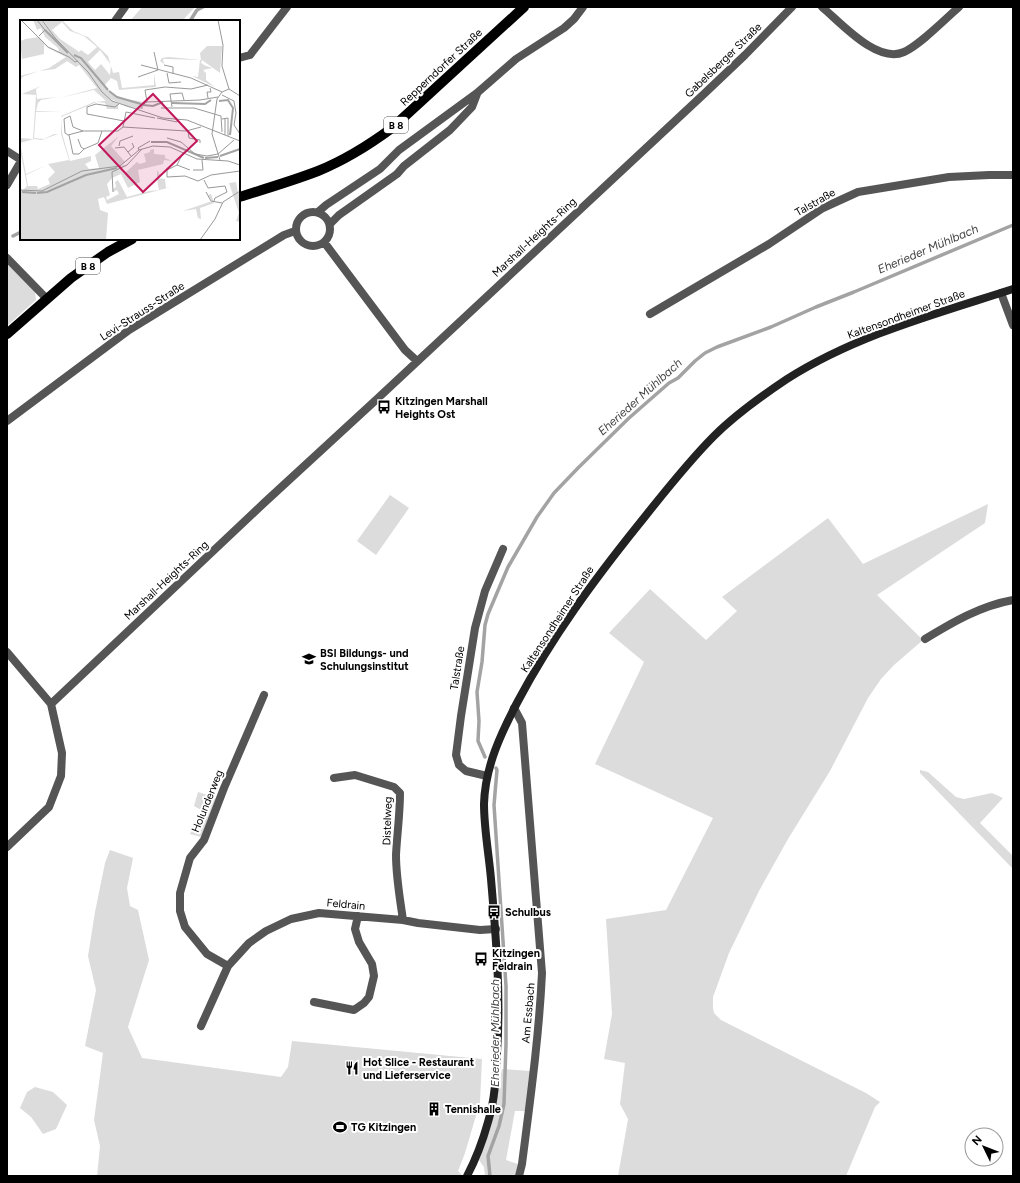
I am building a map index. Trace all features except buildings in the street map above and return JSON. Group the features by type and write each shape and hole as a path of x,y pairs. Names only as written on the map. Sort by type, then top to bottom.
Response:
{"main road":[{"name":"Repperndorfer Straße","path":"240,197 318,171 355,153 372,142 392,128 524,7"},
{"name":"B 8","path":"7,334 71,278 130,240"},
{"name":"Kaltensondheimer Straße","path":"467,1176 475,1160 489,1120 496,1076 498,1032 496,929 484,805 487,776 499,741 514,708 556,636 602,569 674,480 716,434 754,403 788,378 847,347 915,320 1013,289"}],"street":[{"path":"116,20 125,7"},
{"path":"240,58 250,55 287,7"},
{"path":"318,212 380,169 399,150 477,93 516,59 564,28 574,19 583,7"},
{"name":"Gabelsberger Straße","path":"666,128 745,55 792,7"},
{"path":"822,7 863,42 872,48 892,54 903,52 916,45 959,7"},
{"path":"330,224 339,215 396,174 450,130 472,107 477,93"},
{"name":"Marshall-Heights-Ring","path":"51,704 666,128"},
{"path":"7,151 20,160"},
{"path":"7,185 20,163"},
{"name":"Talstraße","path":"650,314 769,244 823,208 858,192 949,177 1013,175"},
{"path":"313,211 318,212 327,219 330,224 329,234 324,242 314,246 304,244 300,241 295,231 297,221 303,214 313,211"},
{"name":"Levi-Strauss-Straße","path":"7,421 129,330 284,235 295,231"},
{"path":"324,242 406,350 417,361"},
{"path":"7,258 47,299"},
{"path":"1000,293 1013,325"},
{"name":"Talstraße","path":"487,776 466,771 459,765 456,755 475,628 485,591 503,549"},
{"path":"925,639 972,612 993,604 1013,600"},
{"path":"7,652 51,704 62,753 61,776 49,807 7,847"},
{"name":"Holunderweg","path":"228,966 207,954 185,927 180,911 180,893 190,858 204,840 224,788 264,695"},
{"name":"Am Essbach","path":"514,708 522,724 542,973 534,1069 522,1164 519,1176"},
{"name":"Distelweg","path":"334,778 355,775 394,787 400,793 396,856 403,920"},
{"name":"Feldrain","path":"201,1026 228,966 249,943 266,931 291,919 319,913 403,920 480,930 496,929"},
{"path":"314,1002 354,1010 364,1003 369,997 374,976 372,964 359,942 355,929 358,916"}],"shaded area":[{"path":"142,7 195,7 183,20 131,20"},
{"path":"7,263 35,292 36,300 7,326"},
{"path":"390,495 409,508 376,555 357,541"},
{"path":"988,504 985,523 877,595 923,640 894,665 881,679 868,698 830,771 788,839 759,891 729,953 713,997 714,1013 721,1020 866,1093 880,1102 875,1107 846,1176 618,1176 628,1119 620,1104 625,1063 604,1059 612,1014 606,919 666,910 713,818 595,764 644,662 609,633 650,589 706,640 737,611 722,597 828,518 863,564"},
{"path":"920,770 928,772 956,797 964,799 992,793 1003,798 980,823 1013,856 1013,869 920,773"},
{"path":"198,792 216,798 201,837 190,834 201,810 194,806"},
{"path":"110,850 133,858 127,888 130,906 138,910 149,960 128,1027 142,1058 281,1077 288,1067 292,1041 482,1059 480,1102 465,1153 458,1171 463,1176 97,1176 100,1146 94,1120 103,1053 85,1046 96,990 88,956 105,863"},
{"path":"502,1069 531,1071 525,1111 515,1111 506,1160 518,1164 516,1176 485,1176 484,1167 479,1160 489,1131"},
{"path":"35,1087 53,1092 67,1105 56,1129 43,1134 31,1117 20,1108 27,1092"}],"waterway":[{"path":"191,20 197,10 203,7"},
{"name":"Eherieder Mühlbach","path":"485,757 478,741 479,721 477,692 482,662 485,625 488,614 508,567 537,517 554,493 578,468 629,418 669,383 678,378 705,353 771,327 1013,225"},
{"path":"13,236 20,232"},
{"name":"Eherieder Mühlbach","path":"490,1176 488,1156 499,1126 504,1104 506,1044 506,986 494,805 496,768"}],"place":[{"name":"Kitzingen Marshall Heights Ost","path":"384,407"},
{"name":"BSI Bildungs- und Schulungsinstitut","path":"309,659"},
{"name":"Schulbus","path":"494,912"},
{"name":"Kitzingen Feldrain","path":"481,959"},
{"name":"Hot Slice - Restaurant und Lieferservice","path":"352,1068"},
{"name":"Tennishalle","path":"434,1109"},
{"name":"TG Kitzingen","path":"340,1127"}]}
